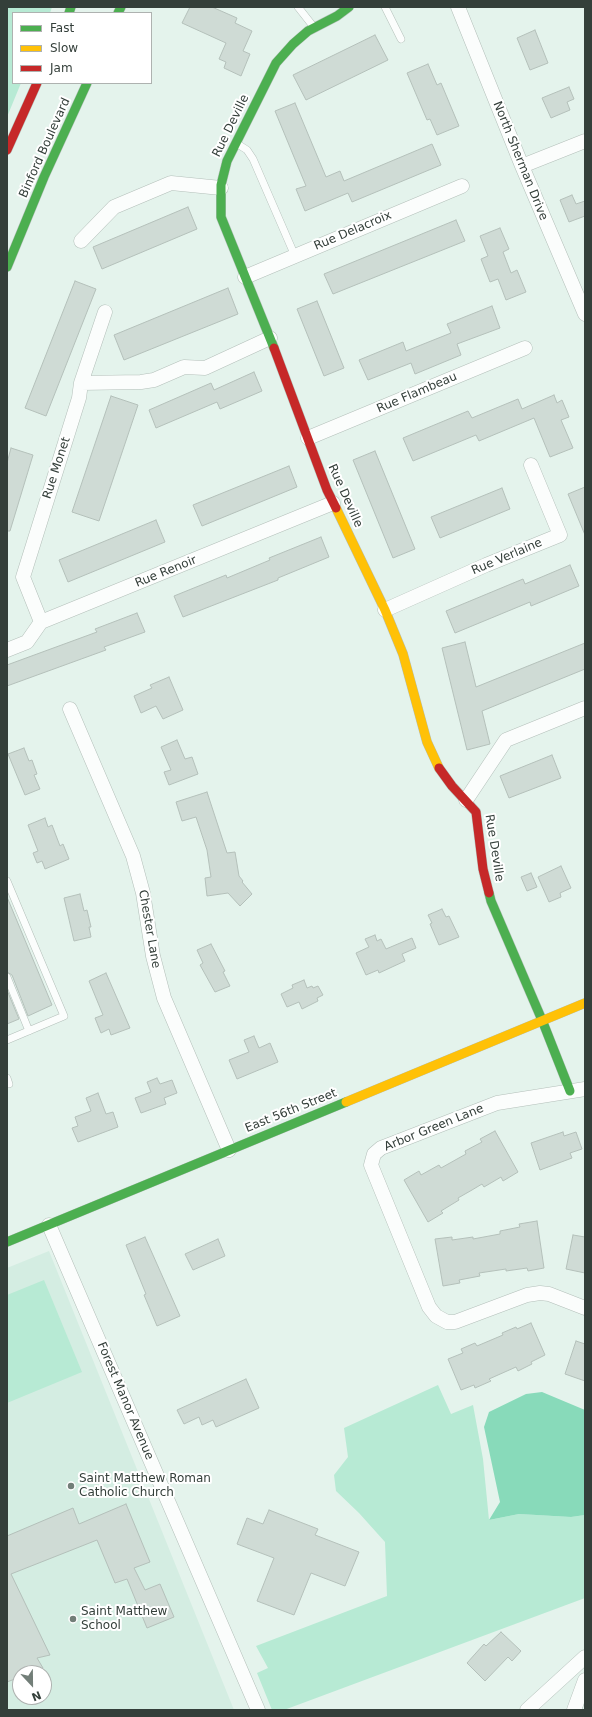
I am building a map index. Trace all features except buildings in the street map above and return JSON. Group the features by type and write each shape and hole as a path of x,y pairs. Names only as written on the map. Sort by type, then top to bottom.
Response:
{"street":[{"name":"Rue Deville","path":"349,7 337,16 319,24 293,44 276,64 227,161 221,188 222,217 333,503 385,610 403,654 427,742 437,765 452,786 476,812 483,869 491,901 542,1020 570,1091"},
{"name":"North Sherman Drive","path":"458,7 522,166 585,314"},
{"path":"7,150 37,84"},
{"name":"Binford Boulevard","path":"7,267 44,177 87,84"},
{"path":"522,166 585,141"},
{"path":"81,241 114,207 171,182 221,188"},
{"name":"Rue Delacroix","path":"245,277 462,186"},
{"name":"Rue Monet","path":"42,622 23,578 79,398 81,383 105,312"},
{"path":"81,383 141,382 154,380 184,367 205,368 270,338"},
{"name":"Rue Flambeau","path":"308,438 525,348"},
{"name":"Rue Verlaine","path":"385,610 486,565 560,535 531,465"},
{"name":"Rue Renoir","path":"42,622 333,503"},
{"path":"7,650 27,642 42,622"},
{"path":"466,800 506,740 585,708"},
{"name":"Chester Lane","path":"70,709 133,856 143,893 153,956 164,998 229,1150"},
{"name":"East 56th Street","path":"7,1242 585,1002"},
{"name":"Arbor Green Lane","path":"585,1089 497,1103 381,1148 374,1154 372,1159 372,1168 433,1314 443,1320 455,1322 527,1295 540,1293 549,1294 585,1308"},
{"name":"Forest Manor Avenue","path":"49,1225 258,1710"},
{"path":"527,1710 585,1657"},
{"path":"574,1710 585,1680"}],"lane":[{"path":"298,7 314,28"},
{"path":"385,7 401,39"},
{"path":"236,143 247,150 253,158 295,256"},
{"path":"7,881 64,1016 7,1040"},
{"path":"7,977 29,1031"},
{"path":"7,1078 9,1084 7,1084"}],"shaded area":[{"path":"7,7 52,7 50,12 12,12 12,84 21,84 7,117"},
{"path":"49,1251 234,1710 7,1710 7,1268"},
{"path":"44,1280 82,1372 7,1403 7,1295"},
{"path":"438,1385 451,1414 473,1405 483,1459 489,1520 519,1514 571,1517 585,1515 585,1598 284,1710 272,1710 257,1673 268,1668 256,1646 387,1596 385,1542 359,1513 336,1491 334,1475 348,1457 344,1428"},
{"path":"542,1392 585,1410 585,1515 571,1517 519,1514 489,1520 500,1502 484,1427 489,1412 526,1394"}],"traffic: fast":[{"path":"69,12 71,7"},
{"path":"118,12 121,7"},
{"path":"274,348 221,217 221,185 227,161 276,63 293,44 308,31 337,16 349,7"},
{"path":"7,267 44,177 87,84"},
{"path":"489,893 570,1091"},
{"path":"7,1242 346,1102"}],"traffic: slow":[{"path":"336,508 385,610 403,654 427,742 439,768"},
{"path":"346,1102 585,1003"}],"traffic: jam":[{"path":"7,150 37,84"},
{"path":"274,348 327,490 336,508"},
{"path":"439,768 452,786 476,812 483,869 489,893"}],"place":[{"name":"Saint Matthew Roman Catholic Church","path":"71,1486"},
{"name":"Saint Matthew School","path":"73,1619"}]}
